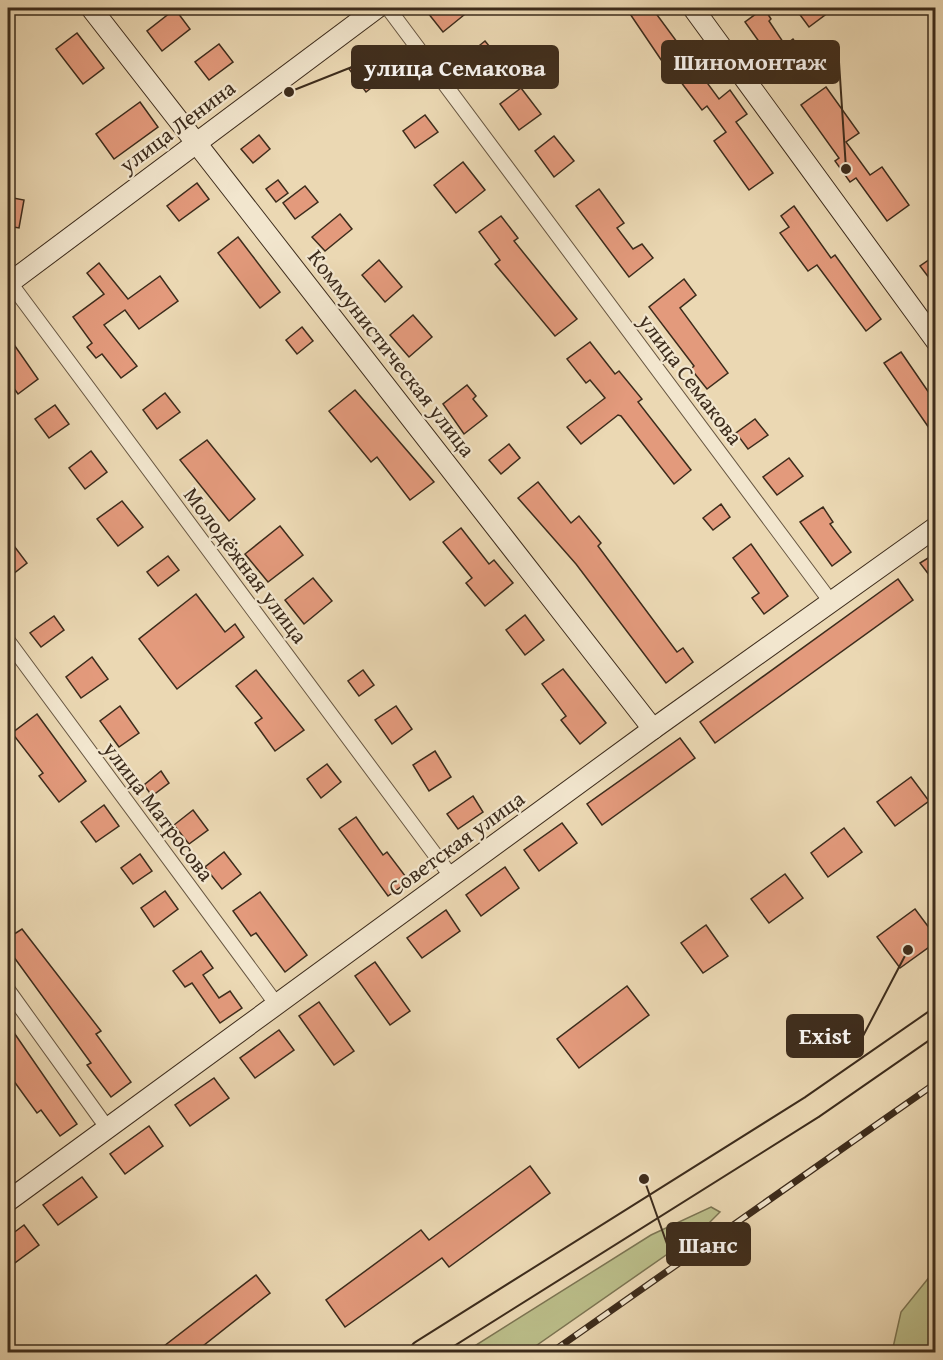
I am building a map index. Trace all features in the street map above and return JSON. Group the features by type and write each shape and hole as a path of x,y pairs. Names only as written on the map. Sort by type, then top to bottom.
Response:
{"main road":[{"path":"422,1353 812,1107 936,1021"}],"street":[{"name":"Коммунистическая улица","path":"91,8 198,141 653,729"},
{"name":"улица Ленина","path":"8,282 377,8"},
{"name":"улица Семакова","path":"388,8 831,602"},
{"path":"693,8 936,341"},
{"name":"Молодёжная улица","path":"8,282 452,876"},
{"name":"Советская улица","path":"8,1201 653,729 936,527"},
{"name":"улица Матросова","path":"8,641 277,1005"},
{"path":"8,990 108,1129"}],"green space":[{"path":"711,1207 720,1212 702,1230 527,1352 465,1352 651,1235"},
{"path":"935,1270 935,1352 892,1352 901,1312"}],"building":[{"path":"424,8 458,8 464,15 443,32"},
{"path":"626,8 652,8 719,99 730,90 747,114 736,122 773,173 749,190 714,141 726,132 707,106 702,110 668,65 666,67"},
{"path":"764,8 771,19 769,21 785,45 793,39 804,54 780,71 745,22"},
{"path":"795,8 820,8 825,15 809,27"},
{"path":"175,9 190,29 162,51 147,31"},
{"path":"77,33 104,68 83,84 56,49"},
{"path":"485,41 498,57 478,74 464,58"},
{"path":"219,44 233,62 209,80 195,62"},
{"path":"376,47 394,70 366,92 349,69"},
{"path":"826,87 859,133 846,142 870,175 882,167 909,205 887,221 856,178 850,182 835,161 839,158 801,105"},
{"path":"521,88 541,114 519,130 500,104"},
{"path":"140,102 158,127 114,159 96,134"},
{"path":"425,115 438,132 415,148 403,131"},
{"path":"259,135 270,149 253,163 241,149"},
{"path":"554,136 574,161 554,177 535,151"},
{"path":"463,162 485,190 456,213 434,185"},
{"path":"278,180 288,193 276,202 266,189"},
{"path":"197,183 209,199 179,221 167,206"},
{"path":"305,186 318,202 295,219 283,203"},
{"path":"599,189 624,223 617,228 633,249 642,244 653,258 629,277 576,206"},
{"path":"8,197 24,200 19,228 8,226"},
{"path":"794,206 831,258 835,255 881,319 866,331 817,265 808,271 780,233 789,227 781,216"},
{"path":"340,214 352,229 325,251 312,237"},
{"path":"501,216 518,238 514,241 577,319 555,336 495,264 500,260 479,232"},
{"path":"238,237 280,292 260,308 218,253"},
{"path":"936,255 936,287 920,266"},
{"path":"379,260 402,287 385,302 362,275"},
{"path":"99,263 128,299 160,276 178,301 139,329 125,310 104,325 137,366 121,378 102,354 96,358 87,347 92,343 73,317 104,294 87,273"},
{"path":"684,279 696,295 680,308 728,373 707,389 691,369 694,366 649,307"},
{"path":"413,315 432,337 409,357 390,335"},
{"path":"302,327 313,341 297,354 286,340"},
{"path":"8,336 38,379 18,394 8,380"},
{"path":"590,342 615,374 619,371 642,399 638,402 691,470 674,484 621,416 618,415 581,444 567,427 605,398 590,380 586,383 567,359"},
{"path":"901,352 936,403 936,438 884,363"},
{"path":"467,385 476,396 473,399 487,416 464,434 443,404"},
{"path":"355,390 434,482 410,500 377,457 371,462 329,411"},
{"path":"165,393 180,412 157,429 143,410"},
{"path":"55,405 69,424 49,438 35,419"},
{"path":"755,419 768,435 748,449 736,433"},
{"path":"207,440 255,499 229,521 180,460"},
{"path":"509,444 520,458 501,474 489,460"},
{"path":"91,451 107,472 85,489 69,468"},
{"path":"789,458 803,476 777,495 763,477"},
{"path":"538,482 571,523 579,516 601,543 598,546 677,652 683,648 693,662 666,683 576,564 518,498"},
{"path":"122,501 143,527 118,546 97,519"},
{"path":"721,504 730,517 713,530 703,518"},
{"path":"823,507 833,522 830,524 851,552 832,566 800,522"},
{"path":"280,526 303,555 268,582 245,554"},
{"path":"461,528 489,564 494,560 513,583 485,606 466,583 472,578 443,542"},
{"path":"8,538 27,563 8,578"},
{"path":"751,544 788,596 764,614 752,598 759,593 733,558"},
{"path":"936,553 936,584 920,563"},
{"path":"168,556 179,570 158,586 147,572"},
{"path":"313,578 332,601 304,624 285,600"},
{"path":"898,579 913,600 715,743 700,722"},
{"path":"196,594 225,632 235,624 244,637 177,689 139,639"},
{"path":"525,615 544,640 525,655 506,630"},
{"path":"54,616 64,630 41,647 30,633"},
{"path":"92,657 108,679 81,698 66,677"},
{"path":"563,669 606,723 580,744 561,720 566,716 542,684"},
{"path":"256,670 304,730 275,751 255,723 262,718 236,686"},
{"path":"363,670 374,685 359,696 348,681"},
{"path":"120,706 139,733 119,747 100,721"},
{"path":"396,706 412,729 392,744 375,720"},
{"path":"37,714 86,781 59,802 39,776 43,773 12,733"},
{"path":"680,738 695,758 602,825 587,804"},
{"path":"435,751 451,777 429,791 413,765"},
{"path":"327,764 341,782 321,798 307,779"},
{"path":"161,771 169,783 152,796 144,785"},
{"path":"911,777 929,801 895,826 877,802"},
{"path":"473,796 483,812 458,829 447,814"},
{"path":"104,805 119,826 96,842 81,822"},
{"path":"193,810 208,830 189,844 174,825"},
{"path":"356,817 383,855 387,852 409,881 388,896 339,829"},
{"path":"562,823 577,843 539,871 524,850"},
{"path":"844,828 862,852 828,877 811,853"},
{"path":"224,852 241,874 222,889 205,867"},
{"path":"140,854 152,871 133,884 121,868"},
{"path":"505,867 519,888 481,916 466,895"},
{"path":"785,874 803,898 769,923 751,899"},
{"path":"165,891 178,909 154,927 141,908"},
{"path":"260,892 307,955 285,972 256,933 251,936 233,911"},
{"path":"915,909 936,937 936,942 900,968 877,937"},
{"path":"446,910 460,931 422,958 407,938"},
{"path":"706,925 728,956 703,973 681,943"},
{"path":"22,929 101,1031 96,1034 131,1082 111,1097 87,1065 91,1063 8,949 8,938"},
{"path":"201,951 213,968 203,975 219,998 230,991 242,1008 220,1023 192,983 185,987 173,971"},
{"path":"375,962 410,1011 390,1025 355,976"},
{"path":"627,986 649,1015 579,1068 557,1039"},
{"path":"319,1002 354,1051 334,1065 299,1016"},
{"path":"8,1024 77,1124 60,1136 41,1110 37,1113 8,1073"},
{"path":"279,1030 294,1050 255,1078 240,1058"},
{"path":"214,1078 229,1098 190,1126 175,1105"},
{"path":"149,1126 163,1146 125,1174 110,1154"},
{"path":"530,1166 550,1193 449,1267 442,1258 345,1327 326,1300 421,1230 429,1240"},
{"path":"82,1177 97,1197 58,1225 43,1205"},
{"path":"24,1225 39,1245 8,1268 8,1237"},
{"path":"256,1275 270,1293 194,1353 155,1353"}],"railway":[{"path":"552,1352 936,1083"}],"place":[{"name":"улица Семакова","path":"289,92"},
{"name":"Шиномонтаж","path":"846,169"},
{"name":"Exist","path":"908,950"},
{"name":"Шанс","path":"644,1179"}]}
